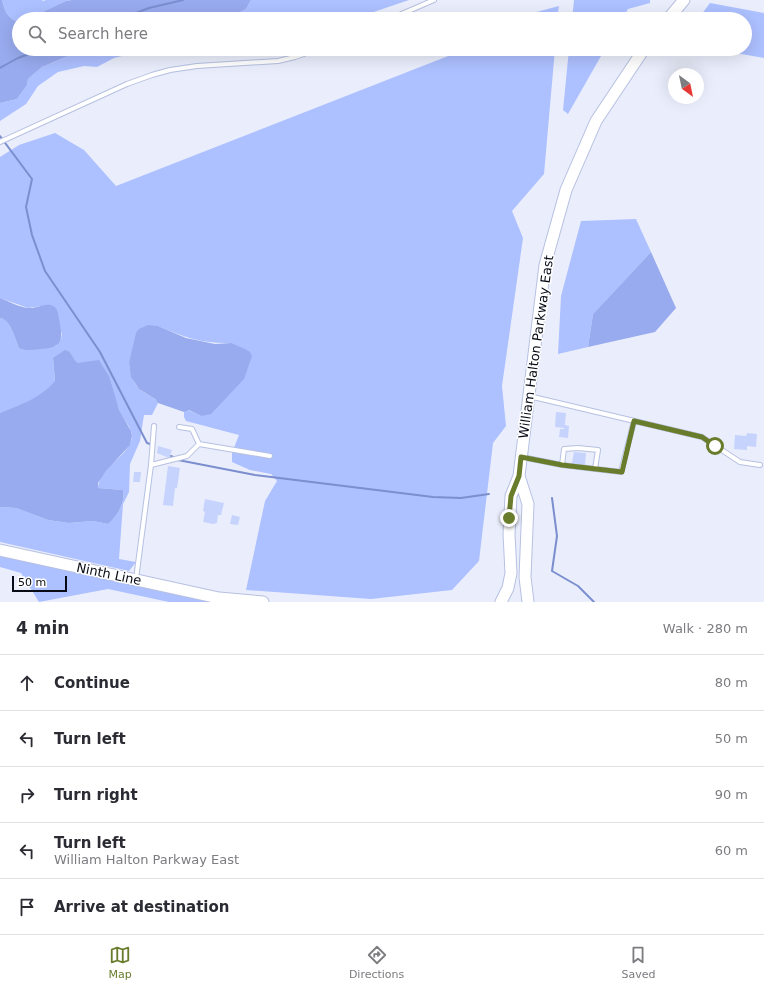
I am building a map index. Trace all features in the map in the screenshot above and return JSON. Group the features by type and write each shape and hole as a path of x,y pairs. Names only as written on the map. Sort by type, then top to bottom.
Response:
{"main road":[{"path":"674,12 684,0"},
{"name":"William Halton Parkway East","path":"501,602 508,588 511,573 509,534 511,496 519,476 545,265 566,190 596,121 639,56"},
{"name":"William Halton Parkway East","path":"519,476 528,504 525,577 528,602"},
{"name":"Ninth Line","path":"0,550 224,600 263,602"}],"lane":[{"path":"406,12 434,0"},
{"path":"0,142 127,84 152,75 170,70 197,66 278,61 298,56"},
{"path":"529,396 702,437 740,462 760,465"},
{"path":"521,457 562,465 622,472 634,421"},
{"path":"136,580 151,465 154,426"},
{"path":"179,427 192,429 200,444"},
{"path":"151,465 187,456 200,444"},
{"path":"200,444 270,456"},
{"path":"562,465 564,449 578,448 598,450 596,469"}],"shaded area":[{"path":"0,0 2,0 9,17 12,19 12,56 68,56 42,67 28,79 27,85 17,99 0,103"},
{"path":"2,0 72,0 66,1 42,12 12,12 12,19 6,11"},
{"path":"251,0 409,0 374,12 240,12 246,9"},
{"path":"251,0 246,9 240,12 42,12 66,1"},
{"path":"574,0 650,0 650,3 628,9 626,12 573,12"},
{"path":"710,3 764,13 764,58 752,56 752,12 703,12"},
{"path":"559,6 558,12 536,12"},
{"path":"68,56 122,56 114,58 97,67 84,66 58,72 38,86 26,104 0,121 0,103 17,99 27,85 28,79 42,67"},
{"path":"448,56 554,56 544,174 512,211 523,238 502,386 506,426 493,443 479,561 452,590 371,599 246,590 265,501 277,481 271,474 250,470 232,462 232,453 239,435 186,421 184,417 184,412 188,410 201,416 231,343 202,341 158,326 129,363 135,384 141,390 154,398 158,403 152,415 144,415 140,441 130,464 129,492 123,504 119,559 136,562 129,571 0,542 0,507 16,508 48,520 69,523 93,521 108,524 115,517 120,508 124,494 123,490 98,488 100,480 109,467 127,448 131,442 132,435 130,428 119,410 110,378 78,363 70,352 53,358 55,382 49,388 37,397 0,413 0,318 4,319 10,326 19,348 56,346 61,339 62,334 49,305 28,308 0,298 0,157 19,145 55,133 84,150 116,186"},
{"path":"568,56 601,56 568,114 563,110"},
{"path":"636,219 651,252 593,314 588,347 558,354 561,296 581,221"},
{"path":"651,252 676,308 655,332 588,347 593,314"},
{"path":"0,298 26,308 47,305 55,307 58,313 61,332 60,341 58,344 54,347 35,350 19,348 10,326 4,319 0,318"},
{"path":"148,325 158,326 186,338 215,344 231,343 245,349 250,352 252,356 244,379 211,414 201,416 189,410 184,412 158,403 155,399 139,389 131,377 129,363 136,333 139,329"},
{"path":"65,350 70,352 78,363 99,360 110,378 119,410 131,431 132,436 130,445 106,471 98,483 98,488 123,490 124,494 120,508 115,517 108,524 93,521 69,523 48,520 16,508 0,507 0,413 29,400 49,387 55,381 53,358"},
{"path":"0,555 212,602 169,602 108,589 39,602 21,573 0,567"}],"building":[{"path":"556,412 566,413 565,425 569,426 568,438 559,437 560,429 564,428 555,427"},
{"path":"747,433 757,434 756,447 747,446 747,450 734,449 735,435 746,436"},
{"path":"158,446 172,450 169,458 157,453"},
{"path":"574,452 586,453 585,465 572,463"},
{"path":"168,466 180,468 177,488 175,488 173,506 163,505"},
{"path":"134,472 141,472 140,482 133,482"},
{"path":"205,499 224,503 221,515 218,515 217,523 213,524 203,522"},
{"path":"232,515 240,517 238,525 230,524"}],"waterway":[{"path":"138,12 183,0"},
{"path":"0,68 23,56"},
{"path":"0,136 32,179 26,207 32,235 45,271 100,352 147,443 150,444"},
{"path":"178,460 255,475 433,497 461,498 489,494"},
{"path":"552,498 557,536 552,571 578,586 594,602"}],"route":[{"path":"509,518 511,496 519,476 521,457 562,465 622,472 634,421 702,437 715,446"}]}
